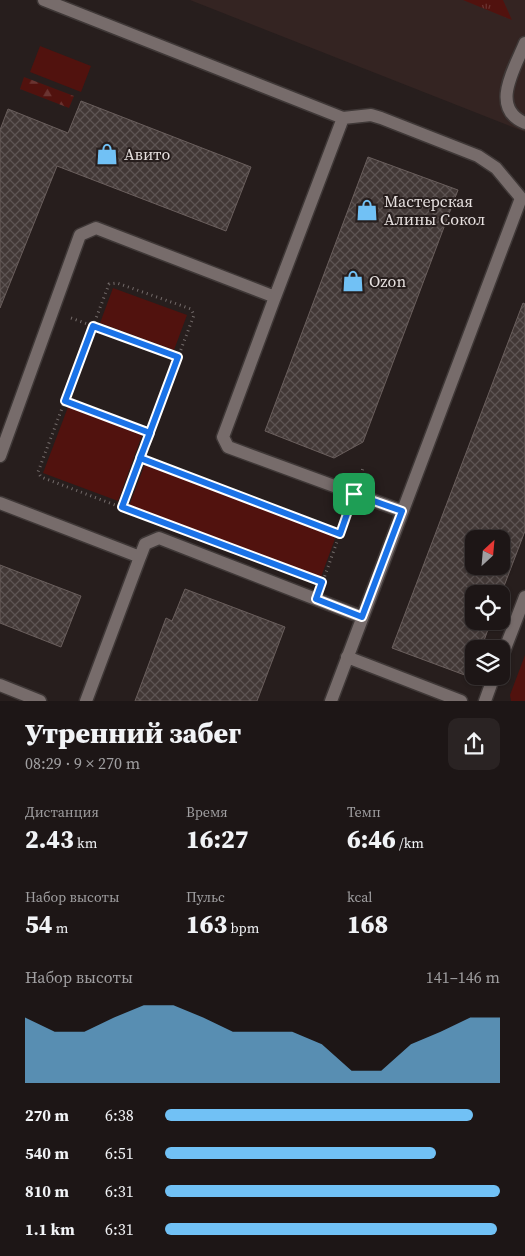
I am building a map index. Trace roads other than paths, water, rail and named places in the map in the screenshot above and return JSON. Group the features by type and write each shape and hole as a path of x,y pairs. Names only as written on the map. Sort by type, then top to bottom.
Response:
{"lane":[{"path":"44,0 343,118 371,115 478,156 496,168 523,199 330,701"},
{"path":"525,43 506,90 506,102 508,111 518,120 525,123"},
{"path":"343,118 223,437 228,447 402,511"},
{"path":"0,456 80,235 96,228 276,297"},
{"path":"0,503 140,557"},
{"path":"86,701 145,544 159,538 362,617"},
{"path":"508,640 525,597"},
{"path":"347,657 461,701"},
{"path":"0,685 40,701"},
{"path":"485,701 491,685"}],"place":[{"name":"Авито","path":"107,154"},
{"name":"Мастерская Алины Сокол","path":"367,210"},
{"name":"Ozon","path":"353,281"}]}
